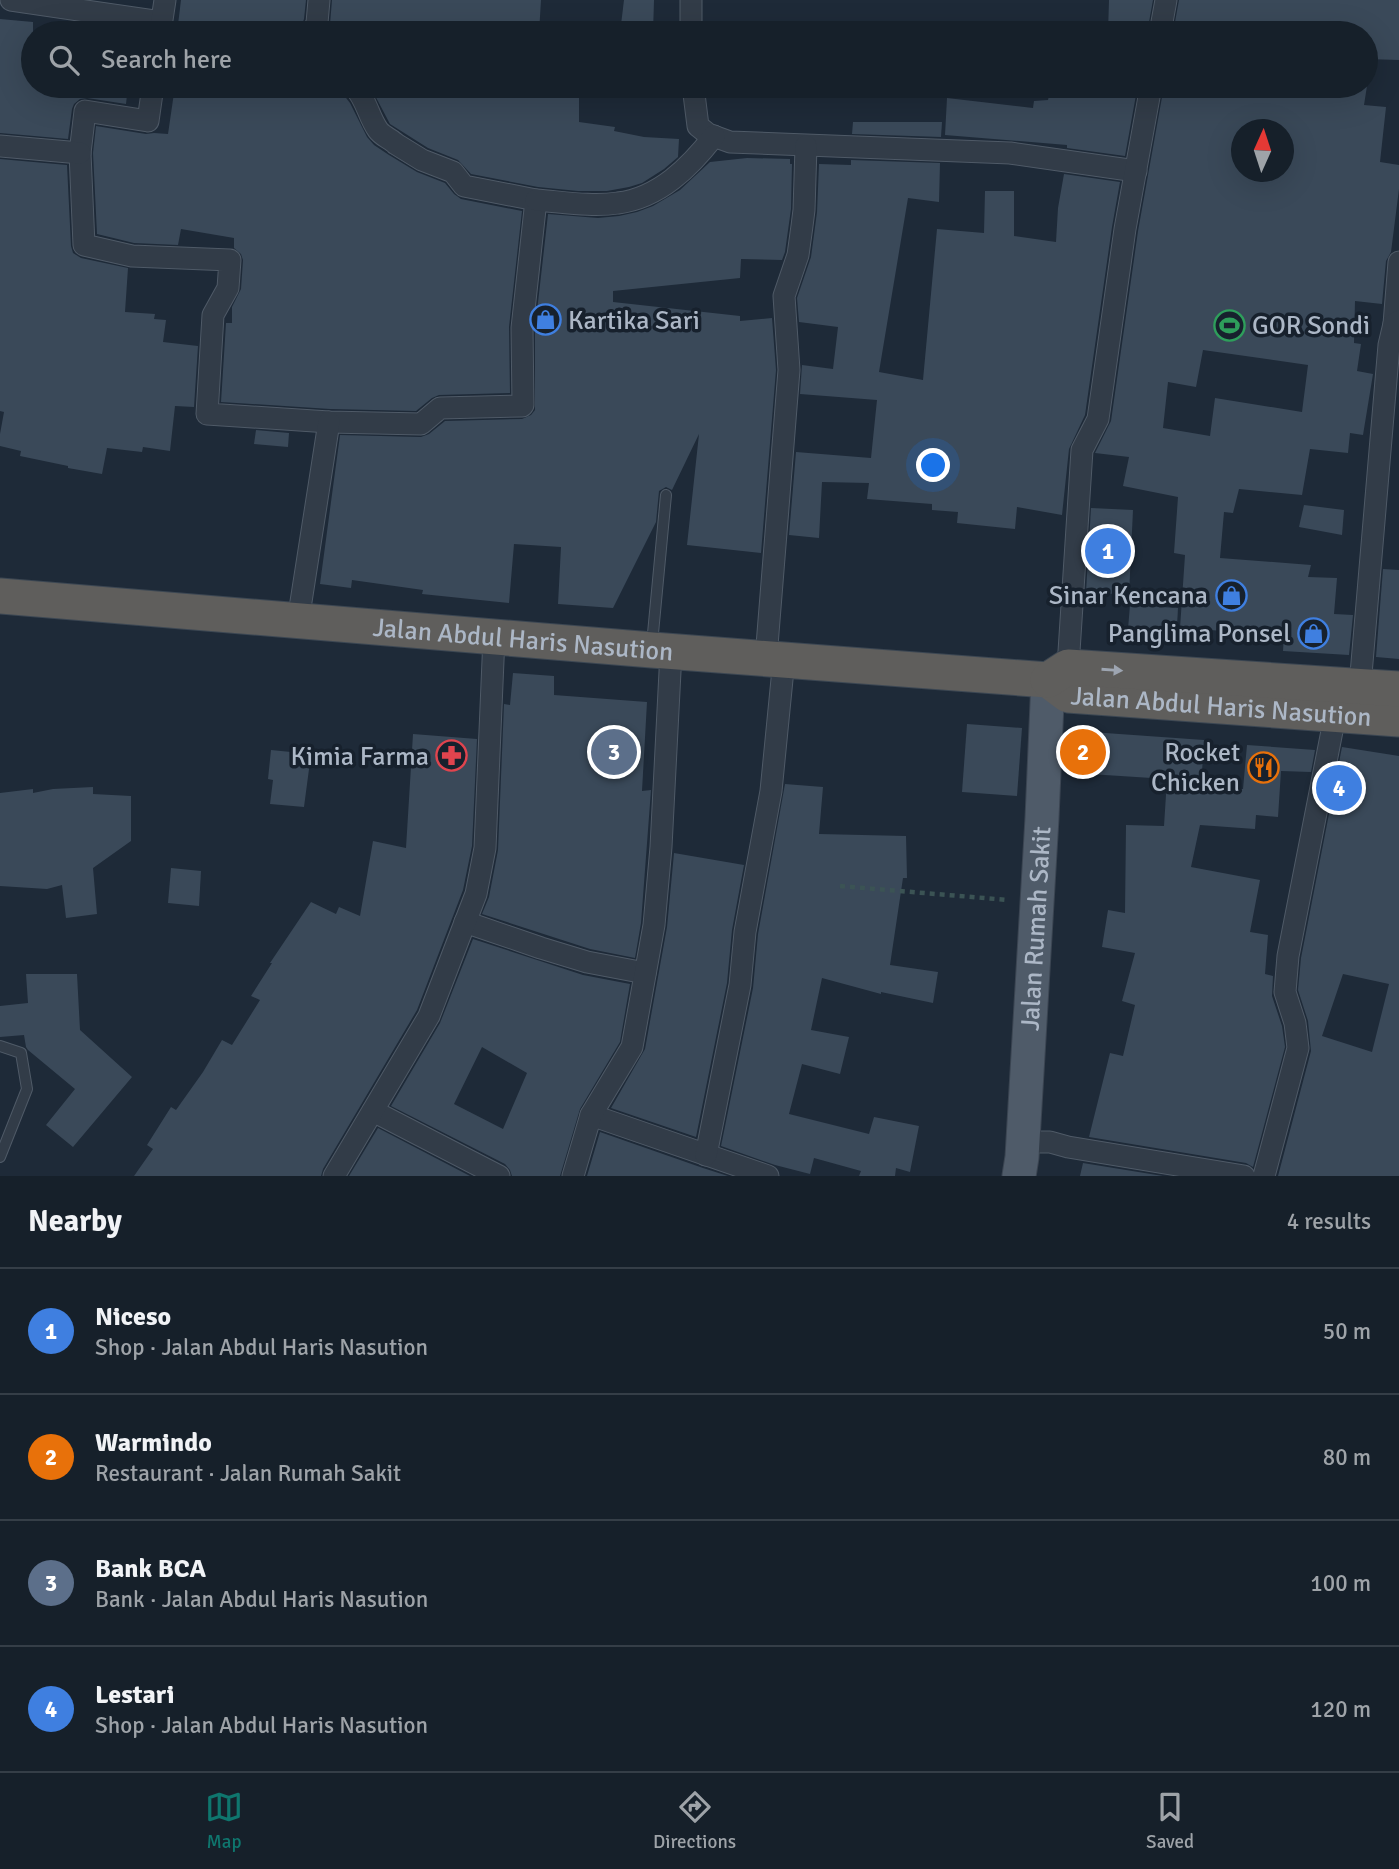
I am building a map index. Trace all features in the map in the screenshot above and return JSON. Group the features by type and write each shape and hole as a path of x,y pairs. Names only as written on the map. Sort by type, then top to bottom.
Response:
{"highway":[{"name":"Jalan Abdul Haris Nasution","path":"0,596 661,651 1399,689"},
{"name":"Jalan Abdul Haris Nasution","path":"1058,673 1068,695 1399,719"}],"main road":[{"name":"Jalan Rumah Sakit","path":"1018,1176 1023,1142 1042,818 1058,673"}],"street":[{"path":"11,0 128,21"},
{"path":"162,21 165,0"},
{"path":"317,21 319,0"},
{"path":"691,0 691,21"},
{"path":"1162,21 1166,0"},
{"path":"151,98 148,121 85,111 79,153 84,245 132,256 230,260 228,288 213,315 207,414 329,422 421,424 440,408 523,405 522,328 536,200"},
{"path":"364,98 379,132 422,160 453,172 464,186 536,200 589,204 618,203 644,197 670,182 699,155 714,136"},
{"path":"694,98 698,126 708,134 730,142 1010,153 1136,171"},
{"path":"1058,673 1082,450 1098,419 1125,229 1149,98"},
{"path":"0,146 79,153"},
{"path":"706,1155 740,985 745,932 771,791 789,370 784,296 798,255 804,210 806,146"},
{"path":"1360,685 1389,345 1396,322 1399,262"},
{"path":"298,621 329,422"},
{"path":"334,1176 429,1016 475,894 485,848 494,637"},
{"path":"573,1176 591,1115 632,1047 654,925 662,847 661,651"},
{"path":"1265,1176 1298,1048 1295,1023 1284,992 1288,956 1333,714"},
{"path":"465,922 587,962 645,973"},
{"path":"373,1111 499,1176"},
{"path":"591,1115 768,1176"},
{"path":"1023,1142 1050,1142 1244,1176"}],"lane":[{"path":"661,651 666,495"},
{"path":"0,1046 21,1053 27,1089 0,1157"}],"path":[{"path":"840,886 1037,902"}],"building":[{"path":"181,0 306,0 303,21 178,21"},
{"path":"332,0 541,0 540,21 330,21"},
{"path":"624,0 654,0 653,21 621,21"},
{"path":"1109,0 1153,0 1149,21 1108,21"},
{"path":"1179,0 1399,0 1399,60 1378,59 1378,21 1175,21"},
{"path":"0,19 22,21 21,98 87,98 74,104 68,139 0,133"},
{"path":"87,98 127,98 126,104"},
{"path":"173,98 346,98 374,145 417,172 445,183 461,199 522,211 509,327 510,393 439,395 416,411 221,402 226,323 232,323 232,307 241,289 243,260 234,248 234,238 181,229 178,245 134,243 97,234 93,153 96,126 146,134 168,134"},
{"path":"376,98 579,98 579,122 615,127 614,131 644,137 679,139 678,157 642,183 629,187 607,191 578,191 538,187 471,174 458,160 428,148 390,124"},
{"path":"947,98 1033,108 1034,101 1135,98 1125,156 1067,148 1067,145 945,135"},
{"path":"1162,98 1365,98 1364,105 1386,107 1380,162 1399,165 1399,189 1391,252 1386,261 1382,304 1355,301 1354,343 1361,344 1357,371 1373,374 1363,435 1350,433 1348,453 1310,449 1302,495 1239,489 1233,513 1224,512 1220,558 1311,565 1308,577 1337,578 1334,614 1353,615 1349,655 1283,651 1284,635 1180,628 1185,555 1174,553 1178,497 1123,486 1129,457 1095,453 1111,421 1138,231","holes":["1203,350 1308,365 1302,412 1215,398 1210,436 1163,428 1168,382 1196,387"]},
{"path":"853,122 942,122 941,137 852,134"},
{"path":"747,158 790,159 792,164 791,209 782,260 741,259 740,278 613,291 613,302 740,316 740,321 772,318 776,370 761,553 687,545 699,434 672,490 666,487 659,491 656,522 613,608 558,604 561,547 514,544 509,603 422,594 423,590 352,580 351,588 320,584 340,435 421,437 445,421 522,419 535,410 535,329 548,214 598,218 637,212 680,190 710,162"},
{"path":"0,159 67,165 73,253 81,258 128,268 125,312 155,314 154,319 166,320 163,342 198,346 194,407 175,406 170,451 143,447 142,452 107,448 102,474 20,456 21,451 0,446 4,412 0,411"},
{"path":"851,160 940,163 939,202 908,198 879,372 923,380 937,229 984,233 985,191 1014,191 1014,236 1056,242 1064,174 1120,182 1085,415 1069,449 1062,515 1017,507 1015,529 957,523 958,512 932,510 932,504 867,499 869,483 822,482 819,538 789,535 796,452 871,458 877,400 800,394 802,365 833,369 838,327 799,322 797,298 811,257 817,212 819,164 851,165"},
{"path":"256,430 289,433 288,447 254,444"},
{"path":"1304,505 1344,510 1342,535 1299,527"},
{"path":"1091,508 1133,510 1129,595 1086,592"},
{"path":"1383,569 1399,570 1399,659 1376,657"},
{"path":"1130,605 1178,608 1176,644 1127,641"},
{"path":"513,673 554,676 554,695 647,702 642,791 651,790 641,923 635,958 590,949 482,914 489,897 498,850 504,704 510,705"},
{"path":"967,724 1022,728 1017,796 962,792"},
{"path":"1077,731 1204,740 1201,788 1243,789 1247,745 1315,750 1311,772 1281,771 1278,817 1256,815 1255,829 1200,825 1191,867 1260,880 1250,932 1268,935 1265,974 1273,976 1272,996 1282,1026 1285,1047 1253,1167 1246,1163 1089,1137 1110,1053 1123,1056 1135,1005 1122,1001 1135,953 1102,947 1108,910 1125,913 1126,825 1164,826 1167,779 1074,773"},
{"path":"413,734 477,739 472,846 463,890 417,1010 321,1176 134,1176 153,1149 147,1145 171,1107 176,1110 222,1040 232,1045 260,1000 251,996 311,902 336,914 339,907 360,916 373,841 406,848"},
{"path":"1342,747 1399,756 1399,1176 1278,1176 1311,1051 1308,1021 1298,990 1301,958","holes":["1343,974 1389,984 1372,1052 1322,1036"]},
{"path":"271,750 311,754 304,807 270,804 273,780 268,779"},
{"path":"785,784 823,787 819,834 906,836 907,878 903,878 890,965 938,972 933,1003 881,994 822,978 811,1030 849,1037 840,1074 802,1064 789,1114 869,1134 874,1117 919,1126 910,1172 896,1168 895,1176 859,1176 861,1171 814,1158 810,1174 721,1146 753,988 758,934"},
{"path":"93,787 93,794 131,796 131,841 93,868 97,914 66,918 62,885 47,889 0,886 0,793 33,789 33,793"},
{"path":"674,853 744,865 732,930 727,983 696,1137 611,1108 645,1049 667,927"},
{"path":"171,868 201,871 199,906 168,903"},
{"path":"473,939 583,975 630,984 620,1042 580,1109 560,1176 512,1176 505,1164 391,1106 440,1023","holes":["482,1047 527,1073 503,1129 454,1104"]},
{"path":"26,974 77,974 80,1030 132,1077 73,1147 46,1125 75,1089 28,1050 24,1035 0,1037 0,1006 28,1003"},
{"path":"378,1128 470,1176 349,1176"},
{"path":"600,1132 703,1168 728,1176 587,1176"},
{"path":"1083,1163 1163,1176 1080,1176"}],"place":[{"name":"Kartika Sari","path":"545,320"},
{"name":"GOR Sondi","path":"1229,325"},
{"name":"Niceso","path":"1108,551"},
{"name":"Sinar Kencana","path":"1231,595"},
{"name":"Panglima Ponsel","path":"1314,633"},
{"name":"Bank BCA","path":"614,752"},
{"name":"Warmindo","path":"1083,752"},
{"name":"Kimia Farma","path":"452,756"},
{"name":"Rocket Chicken","path":"1263,767"},
{"name":"Lestari","path":"1339,788"}]}
